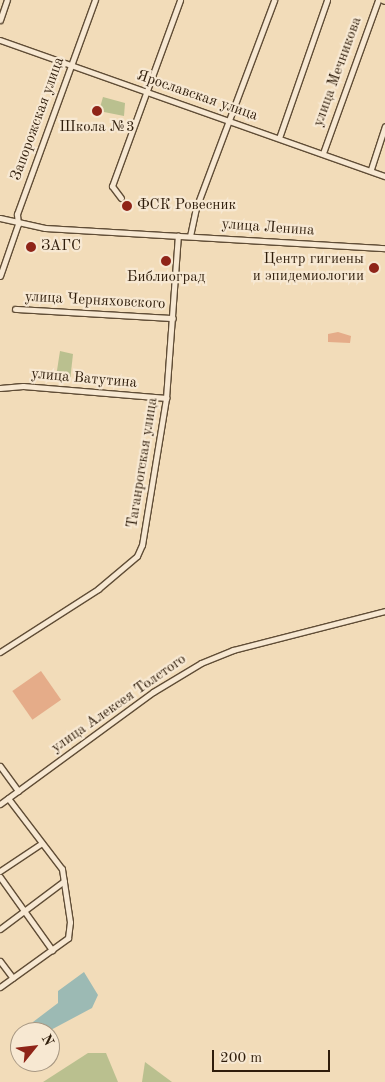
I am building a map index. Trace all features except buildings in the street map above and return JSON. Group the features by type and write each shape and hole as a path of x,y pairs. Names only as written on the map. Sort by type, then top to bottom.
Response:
{"street":[{"path":"0,20 7,0"},
{"name":"Запорожская улица","path":"0,276 18,224 18,212 70,64 95,0"},
{"path":"121,198 112,186 180,0"},
{"path":"190,236 196,208 274,0"},
{"path":"279,138 327,0"},
{"name":"улица Мечникова","path":"323,153 378,0"},
{"name":"Ярославская улица","path":"0,40 228,122 371,169 385,176"},
{"path":"371,169 385,126"},
{"name":"улица Ленина","path":"0,218 18,224 385,248"},
{"name":"Таганрогская улица","path":"0,652 98,589 137,556 146,535 166,398 178,235"},
{"name":"улица Черняховского","path":"15,308 173,318"},
{"name":"улица Ватутина","path":"0,388 23,386 166,398"},
{"name":"улица Алексея Толстого","path":"0,804 153,692 201,663 232,650 385,611"},
{"path":"0,766 18,791"},
{"path":"0,987 68,938 70,912 62,870 8,798"},
{"path":"0,871 42,843"},
{"path":"0,877 52,950"},
{"path":"0,929 26,913 64,881"},
{"path":"0,961 13,978"}],"green space":[{"path":"103,97 125,103 124,116 99,111"},
{"path":"60,351 73,354 70,381 56,377"},
{"path":"88,1053 106,1053 118,1082 43,1082"},
{"path":"145,1062 172,1082 142,1082"}],"water":[{"path":"84,972 98,995 92,1008 60,1025 60,1022 33,1022 58,1003 58,991"}],"place":[{"name":"Школа №3","path":"97,111"},
{"name":"ФСК Ровесник","path":"127,206"},
{"name":"ЗАГС","path":"31,247"},
{"name":"Библиоград","path":"166,261"},
{"name":"Центр гигиены и эпидемиологии","path":"374,268"}]}
